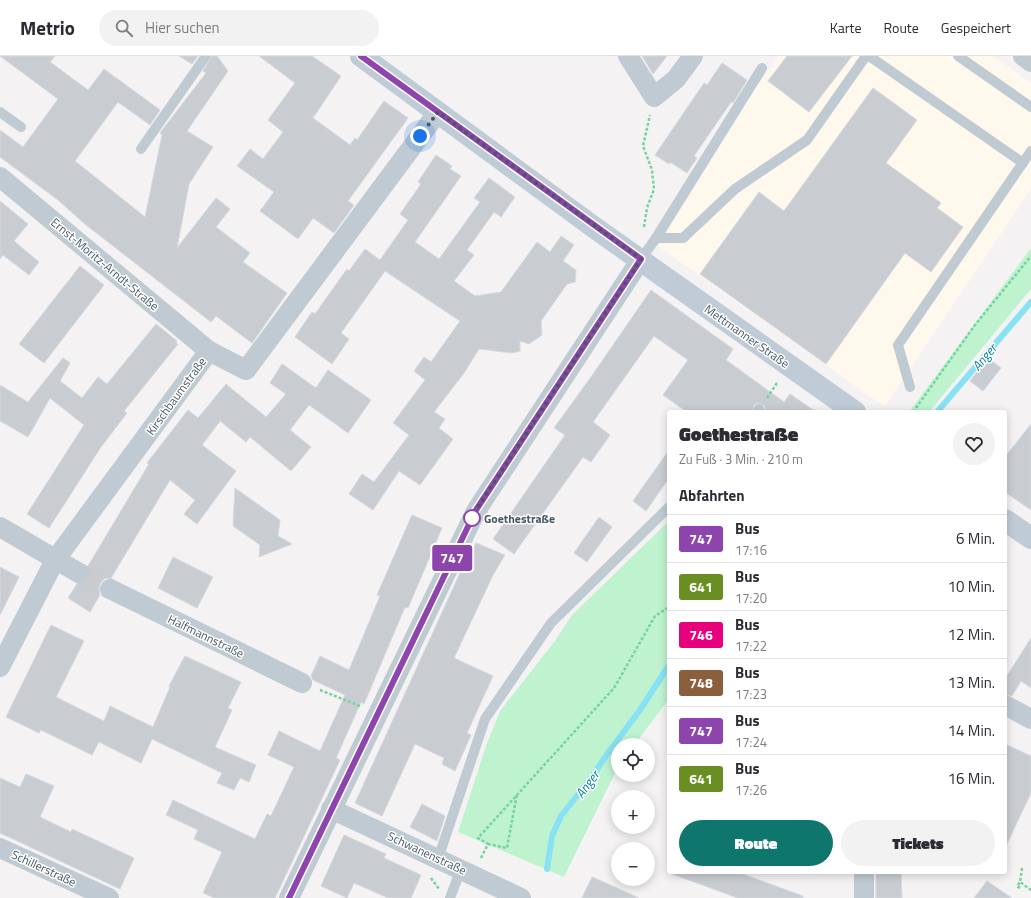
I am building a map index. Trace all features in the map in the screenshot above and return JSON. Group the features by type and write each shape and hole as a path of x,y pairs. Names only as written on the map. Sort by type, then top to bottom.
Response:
{"main road":[{"name":"Mettmanner Straße","path":"361,56 789,366 852,410"},
{"path":"1007,521 1031,538"}],"street":[{"path":"628,56 654,97 676,79 693,56"},
{"name":"Kirschbaumstraße","path":"0,667 55,560 209,350 246,370 438,112"},
{"name":"Ernst-Moritz-Arndt-Straße","path":"0,177 209,350"},
{"path":"289,898 377,712 476,510 641,259"},
{"path":"0,527 79,573"},
{"name":"Halfmannstraße","path":"110,589 302,683"},
{"path":"1007,706 1031,719"},
{"name":"Schwanenstraße","path":"331,809 522,898"},
{"name":"Schillerstraße","path":"0,848 110,898"},
{"path":"864,874 864,898"}],"lane":[{"path":"141,149 206,56"},
{"path":"656,238 684,238 735,189 807,140 868,56 1023,163"},
{"path":"958,56 1031,107"},
{"path":"641,259 656,238 762,68"},
{"path":"0,112 21,127"},
{"path":"910,387 898,345 1031,151"},
{"path":"438,859 485,719 551,623 667,509"},
{"path":"450,898 467,872"}],"path":[{"path":"641,259 647,208 654,189 652,170 643,146 654,97"},
{"path":"914,410 975,325 1031,256"},
{"path":"759,410 789,366"},
{"path":"517,794 507,848 488,844 478,838 517,794 614,688 655,616 667,608"},
{"path":"302,683 377,712"},
{"path":"467,872 488,844"},
{"path":"1020,888 1017,886 1020,882 1022,868"},
{"path":"1020,882 1031,890"}],"shaded area":[{"path":"779,56 994,56 1031,83 1031,189 885,407 658,246 756,88"}],"green space":[{"path":"1031,248 1031,289 931,410 910,410"},
{"path":"667,523 667,702 639,738 611,738 611,781 564,877 458,832 486,746 500,711 555,641 572,615"}],"building":[{"path":"0,56 55,56 50,62 88,90 104,69 160,110 150,125 118,102 75,161 145,217 162,135 160,133 206,73 203,71 212,56 217,56 228,71 187,131 213,147 189,184 177,248 216,198 230,209 216,227 250,253 243,262 287,293 252,343 216,316 211,322 86,225 58,200 0,157 0,130 23,147 58,99"},
{"path":"179,56 198,56 192,64"},
{"path":"259,56 312,56 341,76 313,118 350,145 355,138 357,140 384,101 408,118 348,201 354,205 334,233 313,218 298,239 260,211 274,192 237,166 250,149 263,159 283,132 268,120 295,83"},
{"path":"642,56 667,56 653,74"},
{"path":"787,56 852,56 809,112 768,81"},
{"path":"722,63 747,80 733,103 731,102 694,156 697,158 687,173 670,162 669,164 655,155 704,83 707,85"},
{"path":"873,88 917,120 886,163 941,203 937,208 963,227 931,272 905,253 826,364 700,274 759,192 784,211"},
{"path":"436,155 452,166 450,169 461,176 415,242 439,259 480,202 474,198 489,178 515,197 501,217 494,212 467,250 474,255 454,281 475,296 501,292 537,242 550,252 561,236 574,245 563,261 576,270 575,282 567,284 541,321 542,335 529,344 520,341 520,351 512,353 479,349 464,373 434,412 445,419 439,428 453,439 420,485 399,471 373,510 349,494 362,474 374,482 409,435 393,423 425,380 414,371 424,357 431,362 460,321 385,271 341,333 349,339 332,364 295,337 312,312 315,314 347,269 349,271 365,249 380,260 408,220 400,214 421,184 418,182"},
{"path":"0,201 28,224 14,241 39,262 29,275 3,255 0,259"},
{"path":"80,266 104,285 44,363 19,344"},
{"path":"651,290 733,349 726,360 784,402 790,394 813,410 765,410 765,406 759,403 754,405 752,410 684,410 663,395 688,360 654,336 593,422 610,435 591,462 583,457 514,554 493,539 565,435 554,428"},
{"path":"156,324 177,341 176,343 178,344 124,411 127,413 101,447 49,528 27,514 84,425 50,398 28,437 0,421 0,385 28,402 63,358 70,363 60,381 82,398 98,377 107,384"},
{"path":"988,358 1001,368 983,391 970,381"},
{"path":"282,364 316,388 328,370 371,400 348,433 309,405 290,430 311,447 291,471 250,437 246,442 220,421 202,445 236,471 197,524 184,514 195,500 170,480 111,578 104,579 100,584 100,595 90,612 68,598 77,584 84,583 89,579 90,573 88,566 149,464 147,463 188,410 198,418 226,384 266,417 286,394 270,383"},
{"path":"1031,424 1031,510 1007,493 1007,454"},
{"path":"667,453 667,481 646,511 633,501"},
{"path":"235,488 280,520 278,536 292,544 259,557 260,545 233,526"},
{"path":"412,515 442,528 408,608 405,607 364,704 361,702 336,758 340,760 275,898 214,898 203,893 222,852 194,839 198,830 166,815 173,800 255,839 267,814 271,816 294,767 268,755 279,731 320,751 345,695 313,680 311,676 320,656 349,670 380,596 377,595"},
{"path":"599,517 612,527 587,562 574,553"},
{"path":"476,543 505,555 493,575 454,658 493,676 467,733 471,735 455,771 442,764 444,758 415,744 382,816 355,803 465,562"},
{"path":"173,557 213,577 197,608 158,588"},
{"path":"0,567 19,577 0,615"},
{"path":"51,625 84,641 56,697 104,721 110,706 153,727 170,687 169,686 185,656 241,682 228,708 232,710 215,747 256,765 249,782 240,778 234,790 217,783 222,773 152,739 141,763 99,742 92,755 41,730 39,733 6,717"},
{"path":"1031,638 1031,688 1021,681 1012,696 1007,695 1007,676"},
{"path":"1007,745 1031,756 1031,793 1007,844"},
{"path":"26,774 54,786 40,817 71,832 72,829 134,858 120,889 0,833 0,778 20,787"},
{"path":"422,804 445,816 437,841 410,827"},
{"path":"344,835 386,854 384,858 421,875 411,898 388,898 354,883 347,898 321,886"},
{"path":"672,874 742,874 803,896 803,898 738,898"},
{"path":"876,874 901,874 902,898 876,898"},
{"path":"592,877 639,898 582,898"},
{"path":"987,881 1012,898 974,898"}],"waterway":[{"name":"Anger","path":"939,410 1031,302"},
{"name":"Anger","path":"547,869 552,836 561,816 592,777 640,710 667,668"}],"tunnel":[{"path":"79,573 110,589"}],"bus line":[{"name":"747","path":"289,898 377,712 476,510 534,420 584,348 641,259 596,228 361,56"}],"place":[{"name":"Goethestraße","path":"472,518"}],"route":[{"path":"420,136 438,112 596,228 641,259 584,348 534,420 476,510 469,524 472,518"}]}
